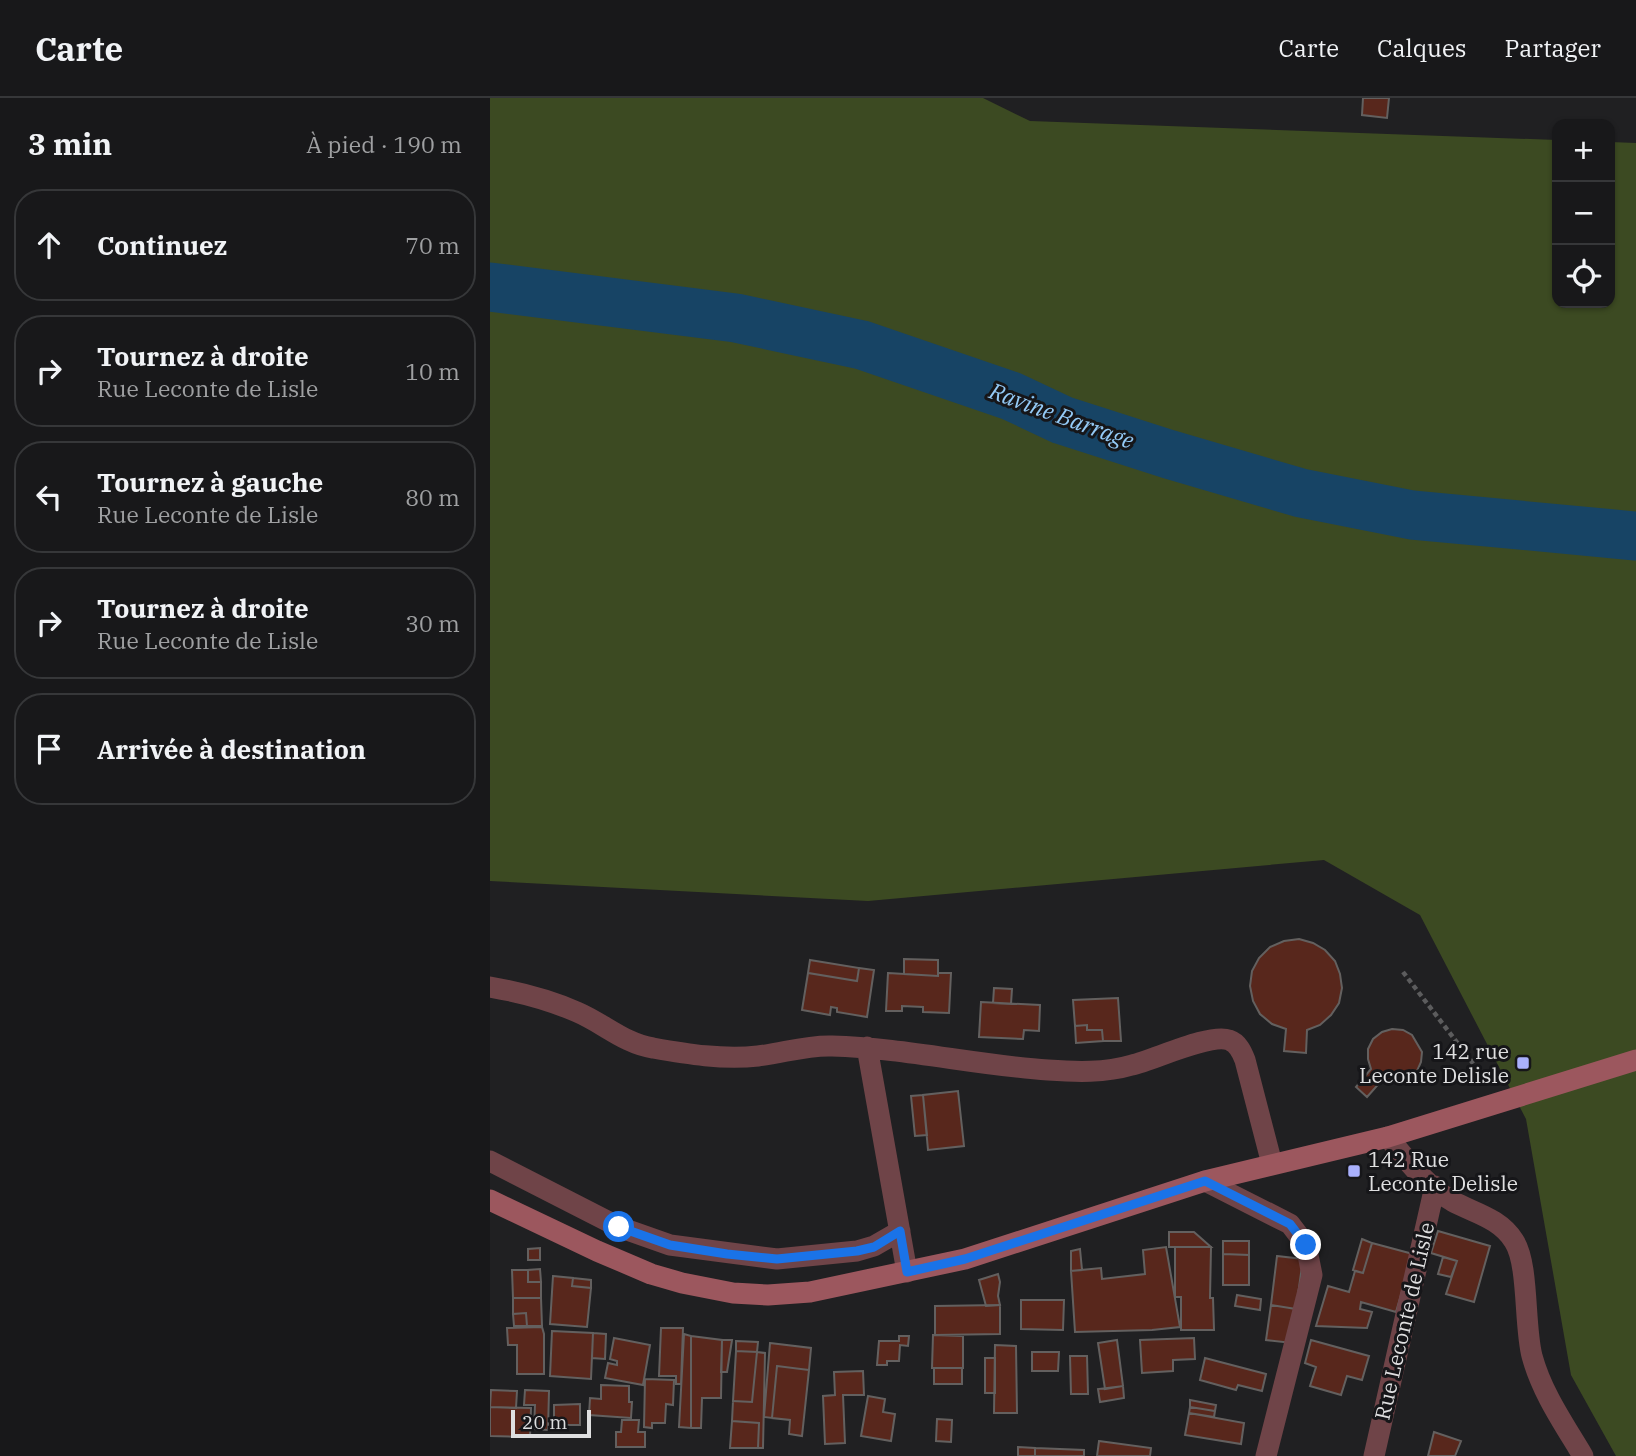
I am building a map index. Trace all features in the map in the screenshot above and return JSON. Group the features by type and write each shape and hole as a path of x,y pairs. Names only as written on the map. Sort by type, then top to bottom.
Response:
{"main road":[{"path":"490,1200 651,1274 708,1289 768,1295 810,1292 965,1259 1205,1181 1388,1137 1636,1060"}],"street":[{"path":"490,987 576,1012 619,1036 649,1048 716,1058 757,1056 809,1045 867,1047 966,1062 1091,1072 1130,1066 1210,1040 1230,1040 1240,1048 1245,1060 1272,1164"},
{"path":"867,1047 907,1272"},
{"path":"1388,1137 1416,1171 1451,1200 1490,1217 1514,1241 1523,1270 1526,1324 1532,1357 1543,1389 1583,1456"},
{"path":"490,1161 619,1227 670,1245 777,1259 857,1251 874,1247 900,1231"},
{"path":"1205,1181 1290,1224 1306,1245 1312,1275 1266,1456"},
{"name":"Rue Leconte de Lisle","path":"1374,1456 1435,1186"}],"path":[{"path":"1403,972 1502,1101"}],"green space":[{"path":"490,98 983,98 1030,121 1552,140 1552,308 1615,308 1615,142 1636,143 1636,1456 1616,1456 1571,1375 1526,1119 1420,915 1324,860 868,901 490,881"}],"building":[{"path":"1363,98 1389,98 1387,118 1362,115"},
{"path":"1299,939 1325,950 1335,961 1342,988 1339,1003 1331,1015 1320,1025 1307,1030 1306,1053 1284,1051 1286,1029 1272,1024 1260,1014 1253,1001 1250,986 1252,971 1259,958 1270,947"},
{"path":"904,959 938,960 938,976 904,974"},
{"path":"810,960 859,968 857,981 808,973"},
{"path":"859,968 874,970 867,1017 837,1012 837,1008 831,1007 830,1015 802,1010 808,973 857,981"},
{"path":"888,973 938,976 938,973 951,973 949,1013 923,1012 923,1007 902,1006 902,1011 886,1011"},
{"path":"994,988 1012,989 1011,1004 993,1003"},
{"path":"1118,998 1121,1041 1103,1041 1102,1030 1087,1030 1087,1025 1075,1026 1073,1000"},
{"path":"981,1002 1040,1005 1039,1031 1024,1030 1023,1039 979,1037"},
{"path":"1087,1025 1087,1030 1102,1030 1103,1041 1076,1043 1075,1026"},
{"path":"1392,1029 1403,1030 1412,1035 1422,1052 1421,1062 1411,1078 1402,1083 1382,1080 1367,1097 1356,1087 1371,1069 1368,1049 1373,1039"},
{"path":"958,1091 964,1146 928,1150 923,1095"},
{"path":"923,1095 927,1135 915,1136 911,1096"},
{"path":"1438,1231 1490,1246 1474,1302 1446,1294 1457,1261 1431,1253"},
{"path":"1169,1232 1194,1232 1211,1247 1169,1247"},
{"path":"1362,1239 1372,1243 1363,1273 1353,1270"},
{"path":"1223,1241 1249,1241 1249,1255 1223,1254"},
{"path":"1372,1243 1413,1254 1396,1312 1361,1302 1360,1309 1372,1312 1367,1328 1316,1326 1328,1286 1349,1292 1355,1271 1363,1273"},
{"path":"1166,1247 1180,1327 1075,1332 1071,1271 1101,1268 1102,1279 1145,1274 1143,1250"},
{"path":"1175,1247 1211,1247 1210,1298 1213,1298 1214,1330 1181,1330 1181,1297 1175,1297"},
{"path":"540,1248 540,1260 528,1260 528,1249"},
{"path":"1080,1249 1082,1270 1071,1271 1071,1251"},
{"path":"1223,1254 1249,1255 1249,1285 1223,1285"},
{"path":"1277,1256 1303,1259 1296,1309 1271,1305"},
{"path":"1443,1257 1457,1261 1451,1277 1438,1274"},
{"path":"540,1269 541,1282 528,1282 528,1270"},
{"path":"512,1270 528,1270 528,1282 541,1282 541,1298 513,1298"},
{"path":"998,1274 1000,1305 986,1306 979,1280"},
{"path":"553,1276 573,1278 572,1286 591,1288 587,1327 550,1324"},
{"path":"573,1278 591,1280 591,1288 572,1286"},
{"path":"1237,1295 1261,1299 1260,1310 1235,1306"},
{"path":"513,1298 541,1298 542,1326 527,1326 526,1313 513,1314"},
{"path":"1021,1300 1064,1300 1063,1330 1021,1329"},
{"path":"1000,1305 1000,1334 935,1335 935,1306"},
{"path":"1271,1305 1296,1309 1292,1343 1266,1340"},
{"path":"526,1313 527,1326 514,1326 513,1314"},
{"path":"542,1327 544,1374 517,1374 517,1345 508,1345 507,1328"},
{"path":"661,1328 683,1328 681,1384 676,1384 676,1376 659,1376"},
{"path":"552,1331 593,1333 591,1379 550,1376"},
{"path":"593,1333 606,1334 605,1359 592,1358"},
{"path":"684,1334 691,1336 691,1428 679,1427"},
{"path":"933,1335 963,1336 963,1368 932,1368"},
{"path":"691,1336 722,1340 721,1398 702,1398 701,1428 691,1428"},
{"path":"899,1336 909,1336 908,1346 900,1345 899,1361 887,1361 887,1365 877,1365 879,1341 899,1341"},
{"path":"614,1338 650,1345 643,1385 605,1378 608,1363 617,1365 617,1361 610,1359"},
{"path":"1194,1338 1195,1359 1173,1360 1173,1371 1142,1373 1140,1340"},
{"path":"722,1340 732,1340 727,1372 721,1372"},
{"path":"1117,1340 1123,1386 1105,1389 1098,1343"},
{"path":"1311,1340 1369,1356 1362,1380 1347,1376 1341,1395 1310,1386 1316,1367 1305,1363"},
{"path":"736,1341 758,1342 757,1352 736,1351"},
{"path":"770,1343 811,1348 809,1370 777,1366 772,1418 764,1417"},
{"path":"995,1345 1016,1346 1017,1413 994,1413"},
{"path":"736,1351 757,1352 752,1402 733,1401"},
{"path":"757,1352 765,1353 763,1448 758,1448 759,1423 732,1421 733,1401 752,1402"},
{"path":"1032,1352 1059,1352 1058,1371 1032,1371"},
{"path":"1070,1356 1087,1356 1088,1394 1071,1394"},
{"path":"985,1358 995,1358 995,1393 985,1393"},
{"path":"1205,1358 1266,1374 1262,1391 1238,1385 1236,1390 1200,1380"},
{"path":"777,1366 809,1370 802,1436 789,1434 790,1420 772,1418"},
{"path":"934,1368 962,1368 962,1384 934,1384"},
{"path":"863,1371 864,1395 843,1395 845,1443 825,1444 823,1396 835,1395 834,1372"},
{"path":"645,1379 674,1380 673,1405 666,1404 665,1423 652,1423 652,1428 644,1427"},
{"path":"601,1385 629,1386 631,1418 589,1415 590,1398 601,1399"},
{"path":"1123,1386 1124,1398 1100,1402 1098,1389"},
{"path":"491,1390 517,1391 516,1408 490,1407"},
{"path":"525,1390 549,1391 548,1430 534,1429 535,1405 524,1405"},
{"path":"868,1396 885,1399 883,1412 895,1414 891,1441 861,1436"},
{"path":"1190,1400 1216,1405 1215,1411 1190,1407"},
{"path":"580,1404 580,1425 554,1425 554,1405"},
{"path":"490,1407 531,1408 530,1437 490,1436"},
{"path":"1190,1407 1215,1411 1214,1417 1189,1413"},
{"path":"1189,1413 1244,1423 1241,1444 1185,1435"},
{"path":"937,1419 952,1420 951,1442 936,1441"},
{"path":"622,1420 639,1420 638,1432 645,1432 645,1447 616,1447 616,1432 621,1432"},
{"path":"732,1421 759,1423 758,1448 730,1448"},
{"path":"1434,1432 1461,1441 1455,1456 1428,1456"},
{"path":"1099,1441 1151,1448 1150,1456 1097,1456"},
{"path":"1018,1447 1035,1448 1035,1456 1018,1456"},
{"path":"1035,1448 1084,1450 1084,1456 1035,1456"}],"waterway":[{"name":"Ravine Barrage","path":"490,287 736,318 862,345 1011,396 1062,420 1301,493 1412,515 1636,536"}],"place":[{"name":"142 rue Leconte Delisle","path":"1523,1063"},
{"name":"142 Rue Leconte Delisle","path":"1354,1171"}],"route":[{"path":"619,1227 670,1245 777,1259 857,1251 874,1247 900,1231 907,1272 965,1259 1205,1181 1290,1224 1306,1245"}]}
